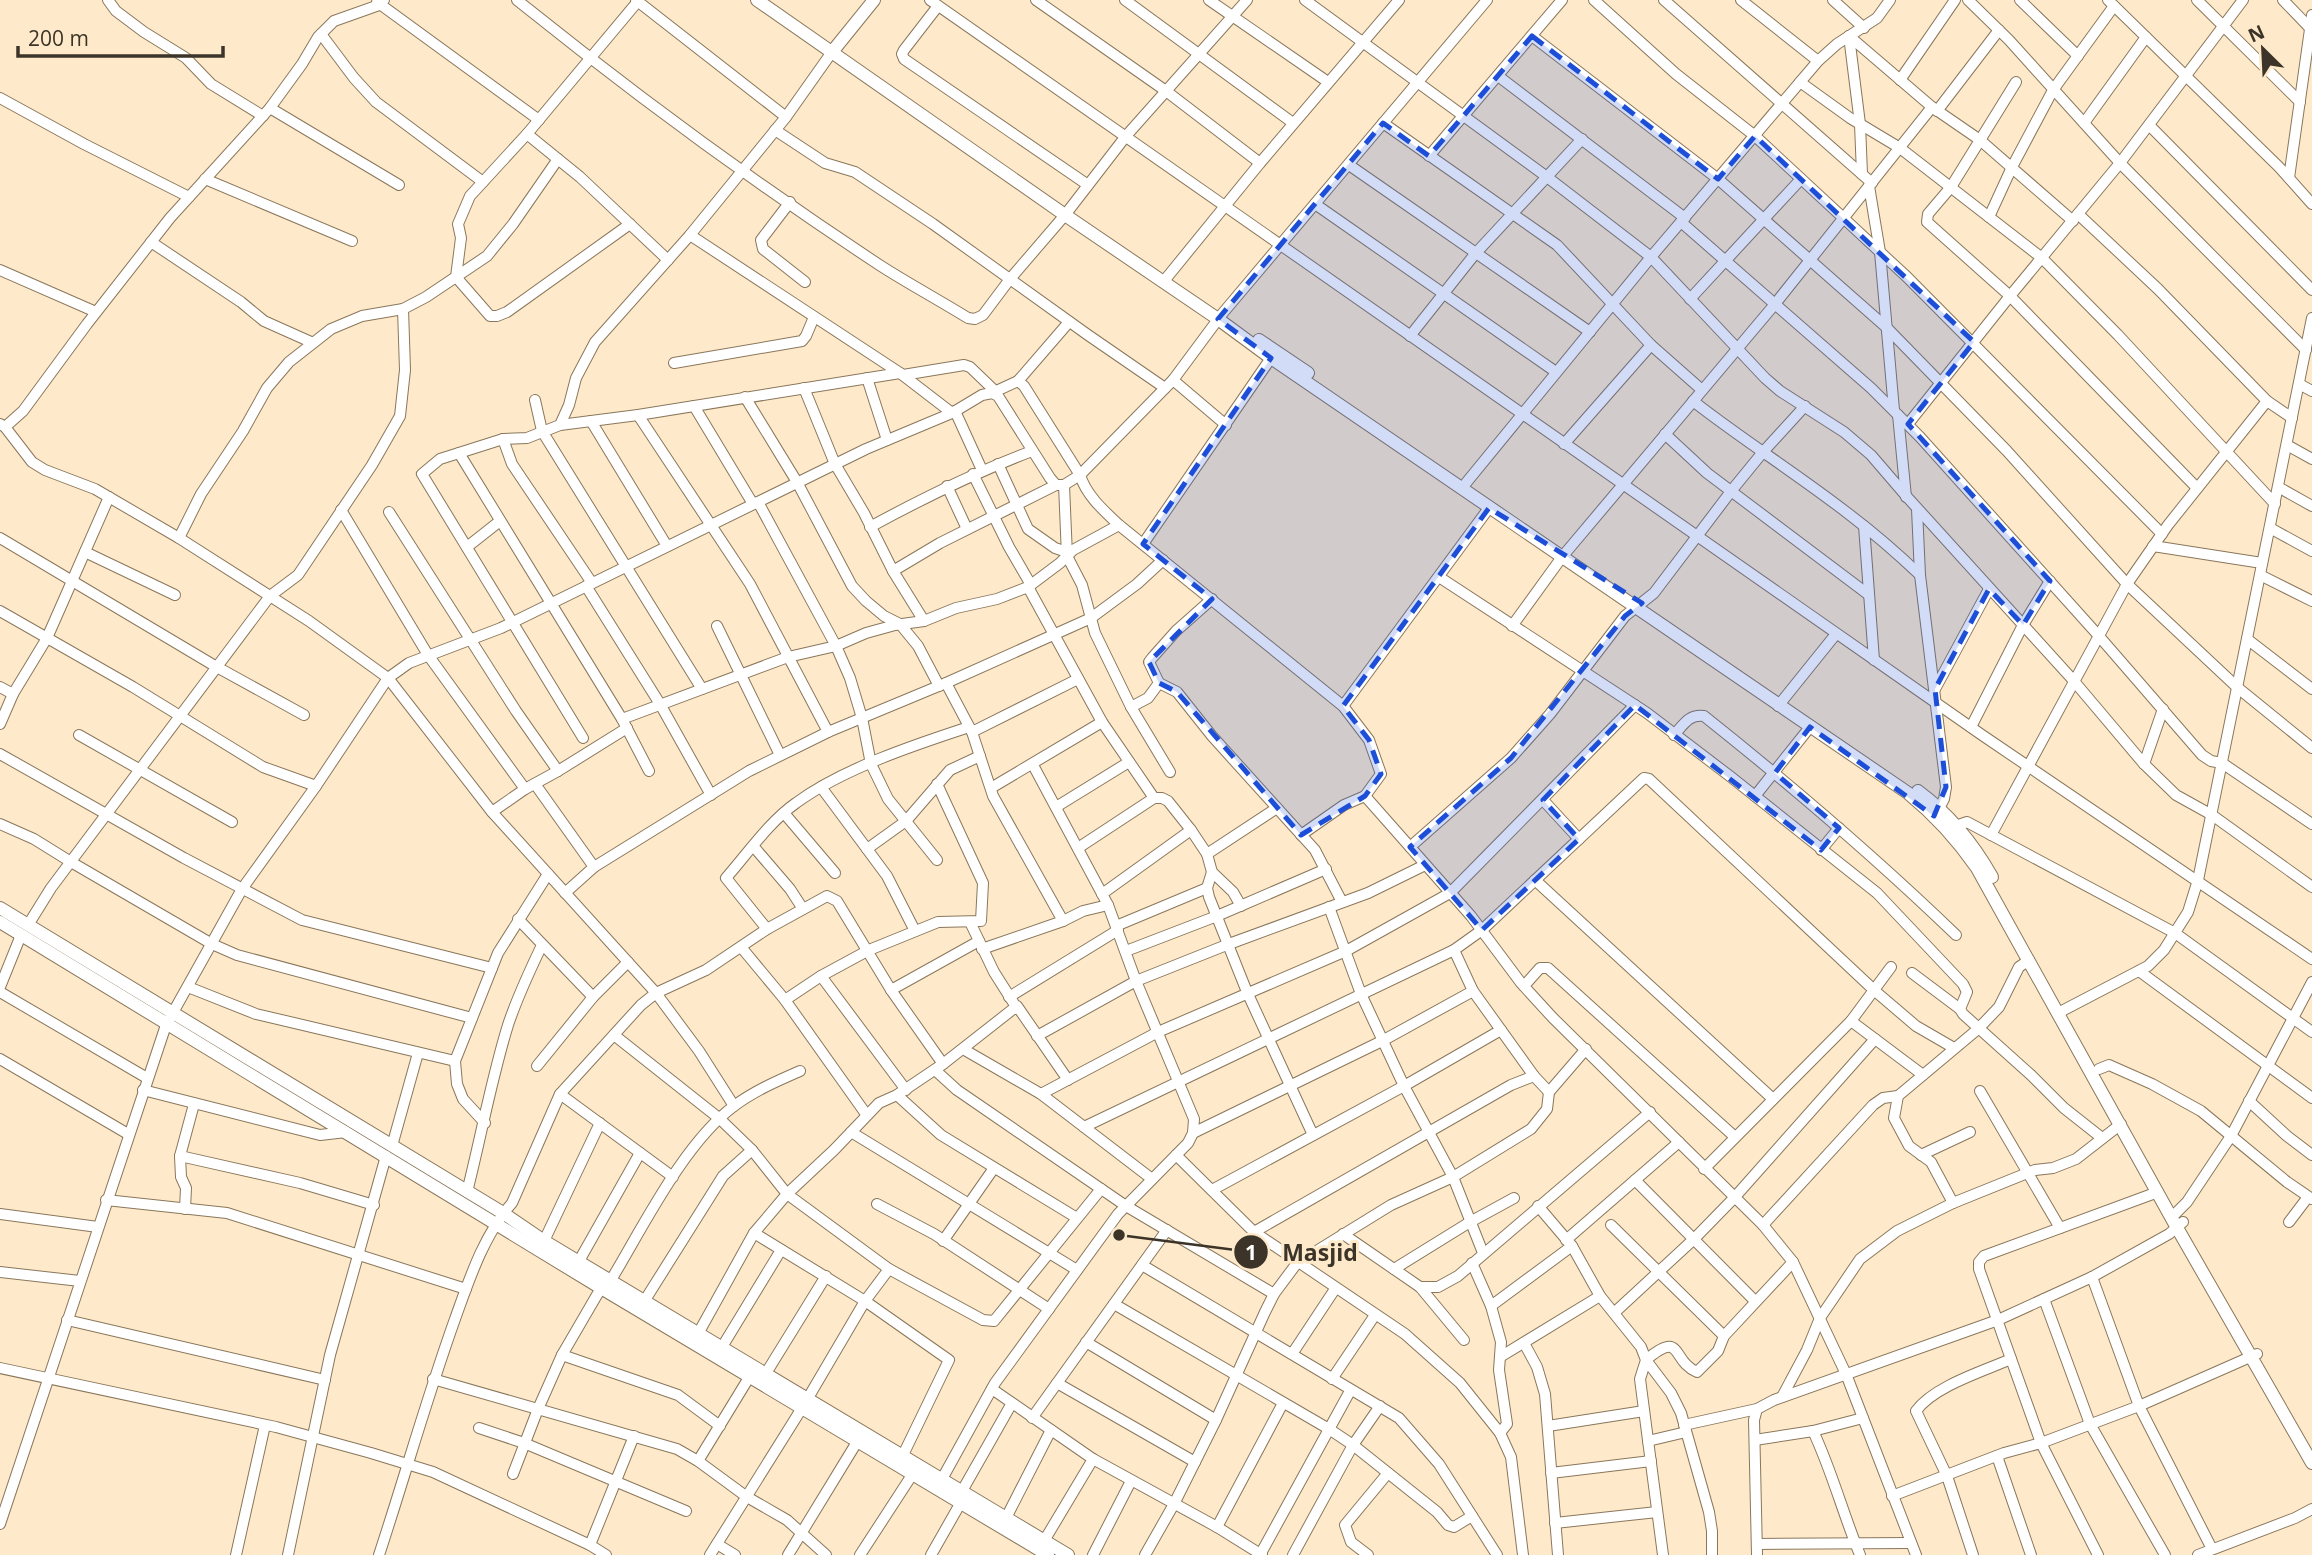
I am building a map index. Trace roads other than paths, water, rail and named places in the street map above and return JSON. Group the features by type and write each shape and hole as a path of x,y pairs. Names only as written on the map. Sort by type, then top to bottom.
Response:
{"main road":[{"path":"757,0 834,50 1564,555"},
{"path":"769,0 834,50"},
{"path":"834,50 874,0"},
{"path":"1220,317 1271,358 1489,508 1639,605 1780,703 1912,786 1951,827 1972,844 2158,1192 2177,1219"},
{"path":"1780,703 1810,727 1937,812"},
{"path":"1951,827 2029,960 2099,1069 2177,1219 2312,1463"},
{"path":"0,908 25,930 606,1284 805,1403 942,1479 961,1498 1041,1550 1068,1555"},
{"path":"0,922 25,930"},
{"path":"169,1019 346,1132 467,1192 500,1219 579,1261 606,1284 645,1300 699,1332 758,1375"},
{"path":"2254,1356 2312,1448"},
{"path":"805,1403 857,1442 912,1475 1006,1518 1041,1550"}],"street":[{"path":"108,0 116,11 144,32 186,58 211,84 400,185"},
{"path":"517,0 590,58 743,170 883,267 968,318 975,319 983,315 1126,136 1247,0"},
{"path":"630,225 507,312 497,316 490,316 456,277 461,238 458,224 470,196 539,120 638,0 786,117"},
{"path":"1036,0 1166,91 1260,163"},
{"path":"1125,0 1293,123"},
{"path":"1209,0 1328,82"},
{"path":"1166,279 1293,123 1399,0"},
{"path":"892,571 967,529 1080,475 1169,384 1220,317 1487,0"},
{"path":"1429,156 1562,0"},
{"path":"1594,0 1676,74 1755,135 1880,252 1973,342 2162,534"},
{"path":"1664,0 1862,174 1870,184 1880,252 1906,497"},
{"path":"1741,0 1818,61"},
{"path":"1833,0 1864,28"},
{"path":"1465,484 1651,257 1818,61 1877,18 1890,0"},
{"path":"1900,80 1955,0"},
{"path":"1968,0 1999,30 2120,163 2306,350"},
{"path":"2020,0 2078,56"},
{"path":"2197,0 2300,102"},
{"path":"1908,424 2120,163 2243,0"},
{"path":"2283,0 2310,28"},
{"path":"539,120 379,2 334,21 321,34 267,112 151,242 23,411 3,425 32,462 45,470 95,489 179,538 309,621 388,678 492,812 656,993 699,1051 734,1106"},
{"path":"1314,2 1651,257 1765,378 1780,391 1844,432 1871,455 2073,680 2144,764 2176,795 2212,815 2312,887"},
{"path":"1088,185 904,59 904,50 934,3 1836,634 2312,959"},
{"path":"1989,217 2053,90 2111,3 2289,178 2312,204"},
{"path":"2289,178 2312,15"},
{"path":"1512,626 1564,555 1775,304 1870,184 1999,30"},
{"path":"321,34 376,102 483,182"},
{"path":"1532,36 1718,178 1886,327 2007,451 2127,584 2238,688 2312,748"},
{"path":"1849,36 1860,124 1862,174"},
{"path":"1849,36 1934,109 1980,140 2076,217 2158,289 2267,401 2292,418"},
{"path":"2084,123 2146,37"},
{"path":"560,425 576,378 595,342 690,235 786,117 834,50"},
{"path":"1498,75 1683,220 1896,412 2202,754 2211,761 2222,763 2312,824"},
{"path":"1800,82 1900,148 2042,258 2227,450 2275,504"},
{"path":"2016,82 1951,187 1928,214 1927,222 2010,296 2197,488"},
{"path":"0,98 189,197"},
{"path":"1384,124 1557,246 1651,345 1702,390"},
{"path":"2149,125 2312,290"},
{"path":"775,130 825,163 855,172 933,224 1069,322 1169,384 1226,425"},
{"path":"527,134 580,177 668,260"},
{"path":"1410,336 1475,254 1582,139"},
{"path":"179,538 201,494 243,431 267,388 289,362 311,342 331,329 362,316 403,309 426,297 487,256 558,159"},
{"path":"1349,165 1590,332"},
{"path":"205,179 352,241"},
{"path":"1690,299 1801,179"},
{"path":"790,202 760,244 805,282"},
{"path":"1315,204 1556,372"},
{"path":"690,235 901,374 953,412 993,516 1054,634 1102,722 1154,798"},
{"path":"151,242 241,302 264,321 311,342"},
{"path":"0,270 96,312"},
{"path":"147,1079 0,989 25,930 71,862 215,666 270,596 298,575 372,465 400,416 405,370 403,309"},
{"path":"674,363 802,341 814,317"},
{"path":"2062,1011 2148,966 2164,950 2188,912 2212,815 2312,320"},
{"path":"0,1524 128,1134 169,1019 242,889 316,786 388,678 409,663 512,622 797,482 953,412 982,395 1018,381 1069,322"},
{"path":"1564,444 1651,345"},
{"path":"1143,544 1271,358"},
{"path":"583,738 422,474 440,459 503,439 527,438 560,425 964,365 970,367 998,396 1049,478 1060,485"},
{"path":"867,378 887,440"},
{"path":"1018,381 1024,386 1080,475 1083,485 1100,507 1343,706 1369,740 1381,774 1365,796 1344,805 1301,835"},
{"path":"2299,384 2312,391"},
{"path":"804,388 835,464 892,571 924,621"},
{"path":"745,397 797,482 852,586 884,616 900,624 943,684 970,729 991,788 1063,921"},
{"path":"536,400 542,431 702,689"},
{"path":"1693,401 1738,437 1763,452 1864,526 1920,575"},
{"path":"1991,835 2127,584 2197,488 2267,401"},
{"path":"694,406 756,503 836,646 850,678 862,718 871,764 888,799 937,860"},
{"path":"1410,847 1511,758 1550,714 1625,616 1654,593 1732,490 1805,406"},
{"path":"638,415 750,584 828,732"},
{"path":"591,421 667,546"},
{"path":"1665,434 1707,472 1869,595"},
{"path":"503,439 512,464 589,584 711,795"},
{"path":"2287,445 2312,459"},
{"path":"870,527 947,486 1032,451"},
{"path":"460,453 624,723 649,771"},
{"path":"998,464 1028,529 1067,554"},
{"path":"1060,485 1067,554 1082,585 1095,633 1130,707 1170,772"},
{"path":"947,486 967,529"},
{"path":"2278,487 2312,506"},
{"path":"0,724 13,694 47,638 109,497"},
{"path":"1343,706 1489,508"},
{"path":"1917,509 1920,575 1946,787 1937,812"},
{"path":"341,510 428,655 594,867"},
{"path":"389,512 469,640 558,771"},
{"path":"467,547 500,521"},
{"path":"492,812 558,771 624,723 660,704 788,657 836,646 866,633 900,624 924,621 956,608 997,599 1030,586 1067,554 1119,525"},
{"path":"1864,526 1874,660"},
{"path":"2270,528 2312,551"},
{"path":"0,538 215,666 304,715"},
{"path":"2153,547 2261,569 2312,601"},
{"path":"85,552 175,595"},
{"path":"565,892 594,867 749,771 828,732 1091,618 1137,584 1163,560"},
{"path":"1439,577 1635,705 1877,893 1963,984 1967,992 1960,1009"},
{"path":"1971,727 2023,625 2050,581"},
{"path":"1935,689 1989,589"},
{"path":"1212,599 1176,631 1149,662 1159,683 1177,692 1212,736 1315,850 1342,902"},
{"path":"0,611 263,767 316,786"},
{"path":"717,626 780,755"},
{"path":"1780,703 1836,634"},
{"path":"2247,639 2312,689"},
{"path":"766,929 726,878 784,813 821,787 871,764 918,744 970,729 1078,679"},
{"path":"1130,707 1148,698 1159,683"},
{"path":"0,687 13,694"},
{"path":"1041,1094 1158,1032 1346,951 1450,893 1635,705"},
{"path":"2144,764 2163,709"},
{"path":"1674,734 1689,718 1704,716 1894,875 1956,935"},
{"path":"991,788 1102,722"},
{"path":"1755,796 1810,727"},
{"path":"79,735 138,771 232,822"},
{"path":"0,754 302,920 492,968"},
{"path":"867,849 906,821 950,770 980,756"},
{"path":"1056,807 1129,762"},
{"path":"942,1479 992,1389 1077,1270 1126,1206 1188,1143 1193,1133 1194,1119 1136,981 1108,905 1033,765"},
{"path":"1084,1127 1454,950 1482,930 1644,778 1649,779 1875,991 1916,1026 1954,1048"},
{"path":"785,1000 821,976 869,950 915,931 938,922 981,921 983,883 937,784"},
{"path":"821,787 887,876 915,931"},
{"path":"1365,796 1482,930 1524,986 1704,1169 1763,1225 1793,1262 1846,1374 1916,1555"},
{"path":"1078,848 1154,798 1162,798 1168,801 1191,830 1207,854 1212,872 1233,892 1241,906"},
{"path":"1543,800 1579,839"},
{"path":"1207,854 1277,808"},
{"path":"784,813 835,873"},
{"path":"1951,827 1967,822 2175,933 2312,1032"},
{"path":"0,824 34,839 212,944 237,955 472,1018"},
{"path":"1821,850 1839,828"},
{"path":"1102,894 1191,830"},
{"path":"754,846 803,909"},
{"path":"1037,1036 1136,981 1368,893 1426,865"},
{"path":"1126,951 1217,916 1326,869"},
{"path":"1212,872 1207,888 1217,916 1247,992 1313,1135"},
{"path":"485,1123 463,1100 457,1084 455,1061 492,968 518,919 548,874"},
{"path":"1535,880 1773,1099"},
{"path":"699,1332 754,1233 787,1194 834,1150 866,1114 939,1067 963,1049 1013,1002 1117,928 1207,888"},
{"path":"379,1555 433,1379 466,1289 487,1242 512,1203 560,1094 641,1005 656,993 706,970 766,929 827,895 837,901 939,1067 957,1090 1126,1206 1274,1294"},
{"path":"891,990 980,945 1108,905"},
{"path":"1329,906 1361,994 1404,1086 1453,1177 1483,1253"},
{"path":"518,919 593,997"},
{"path":"970,922 1013,1002 1068,1080"},
{"path":"467,1192 509,1022 542,945"},
{"path":"741,947 785,1000 866,1114"},
{"path":"1454,950 1473,990 1534,1076 1549,1092"},
{"path":"1763,1225 1873,1105 1883,1098 1898,1096 1978,1029 1999,1007 2019,967 2029,960"},
{"path":"537,1066 593,997 628,962"},
{"path":"1704,1169 1851,1021 1891,967"},
{"path":"1524,986 1540,968 1548,968 1735,1137"},
{"path":"2139,971 2312,1098"},
{"path":"1912,973 1960,1009 2064,1108 2102,1138"},
{"path":"821,976 902,1092 941,1135 1077,1218"},
{"path":"1648,1441 1757,1409 1782,1397 1998,1320 2092,1277 2169,1234 2231,1136 2312,982"},
{"path":"188,987 256,1014 455,1061"},
{"path":"1193,1133 1382,1041 1473,990"},
{"path":"1851,1021 1923,1075"},
{"path":"1212,1190 1501,1030"},
{"path":"614,1035 720,1119 752,1150 787,1194 889,1269 989,1322 995,1321 1101,1188"},
{"path":"1614,1313 1734,1198 1875,1039"},
{"path":"963,1049 1041,1094 1152,1179"},
{"path":"1145,1555 1216,1420 1274,1294 1297,1263 1391,1205 1453,1177 1531,1129 1547,1109 1549,1092 1586,1049"},
{"path":"288,1555 330,1355 418,1053"},
{"path":"0,1059 128,1134"},
{"path":"2099,1069 2109,1065 2152,1084 2201,1111 2310,1198 2289,1222"},
{"path":"513,1474 562,1354 699,1139 734,1106 769,1084 800,1071"},
{"path":"1254,1232 1511,1085 1534,1076"},
{"path":"143,1090 320,1135 346,1132"},
{"path":"1980,1091 2060,1228"},
{"path":"560,1094 673,1177"},
{"path":"1898,1096 1894,1118 1909,1146 1931,1162 1953,1203"},
{"path":"2249,1101 2312,1155"},
{"path":"185,1209 186,1188 181,1177 180,1156 194,1104"},
{"path":"1420,1287 1438,1287 1458,1276 1650,1112"},
{"path":"544,1241 600,1123"},
{"path":"1782,1397 1807,1350 1820,1318 1860,1259 1896,1231 1953,1203 2027,1173 2053,1168 2076,1159 2121,1124"},
{"path":"851,1132 1077,1270"},
{"path":"1921,1155 1970,1132"},
{"path":"1491,1306 1569,1243 1679,1142"},
{"path":"645,1300 723,1176 752,1150"},
{"path":"579,1261 640,1153"},
{"path":"1176,1155 1254,1232 1405,1334 1460,1383 1500,1433 1511,1457 1523,1555"},
{"path":"180,1156 300,1182 374,1205"},
{"path":"943,1241 994,1168"},
{"path":"1635,1180 1755,1301"},
{"path":"2098,1555 2041,1443 1979,1269 1979,1262 1984,1256 2158,1192"},
{"path":"1394,1269 1514,1198"},
{"path":"107,1200 227,1213 466,1289"},
{"path":"877,1204 943,1241 1049,1309"},
{"path":"1538,1206 1569,1243 1600,1296 1641,1348 1646,1360 1671,1393 1685,1429 1709,1511 1712,1555"},
{"path":"0,1214 98,1227"},
{"path":"1611,1225 1724,1336"},
{"path":"1032,1418 1167,1230"},
{"path":"754,1233 865,1301 948,1360 903,1455"},
{"path":"1343,1234 1420,1287 1464,1340"},
{"path":"722,1347 782,1250"},
{"path":"1663,1555 1640,1378 1646,1360 1667,1346 1674,1349 1692,1370 1697,1372 1718,1351 1724,1336 1793,1262"},
{"path":"1472,1263 1491,1306 1501,1342 1499,1370 1507,1424 1500,1433"},
{"path":"1142,1265 1399,1418 1439,1464 1497,1555"},
{"path":"710,1555 865,1301 889,1269"},
{"path":"0,1272 80,1281"},
{"path":"698,1461 826,1276"},
{"path":"2092,1277 2139,1406 2212,1549"},
{"path":"1292,1354 1335,1289"},
{"path":"1500,1357 1600,1296"},
{"path":"2044,1299 2091,1424 2165,1555"},
{"path":"1114,1304 1329,1429 1437,1511 1448,1525 1454,1527 1472,1516"},
{"path":"1332,1379 1375,1314"},
{"path":"67,1321 325,1380"},
{"path":"1086,1342 1216,1420"},
{"path":"1524,1343 1537,1367 1545,1394 1558,1555"},
{"path":"562,1354 678,1395 720,1426"},
{"path":"1892,1496 2139,1406 2254,1356"},
{"path":"1973,1555 1947,1476 1916,1410 1939,1391 2011,1359"},
{"path":"0,1368 265,1425 433,1472 606,1555"},
{"path":"433,1379 677,1449 747,1497 788,1520 826,1555"},
{"path":"1057,1383 1195,1462"},
{"path":"992,1389 1093,1459 1261,1555 1350,1391"},
{"path":"1217,1528 1283,1402"},
{"path":"931,1555 1012,1403"},
{"path":"1293,1555 1353,1445 1380,1406"},
{"path":"1757,1409 1754,1420 1757,1550 1911,1543"},
{"path":"1548,1426 1644,1411"},
{"path":"1755,1440 1813,1431 1863,1418"},
{"path":"236,1555 265,1425"},
{"path":"479,1428 524,1443 686,1511"},
{"path":"1006,1518 1051,1430"},
{"path":"1813,1431 1826,1459 1837,1497 1860,1555"},
{"path":"590,1545 634,1436"},
{"path":"788,1555 857,1442"},
{"path":"1997,1456 2031,1555"},
{"path":"1041,1550 1093,1459"},
{"path":"1551,1473 1651,1461"},
{"path":"1368,1555 1351,1542 1345,1525 1388,1473"},
{"path":"860,1555 912,1475"},
{"path":"1093,1555 1131,1480"},
{"path":"2198,1555 2295,1518 2312,1508"},
{"path":"1555,1523 1657,1512"},
{"path":"717,1544 735,1555"}],"place":[{"name":"Masjid","path":"1119,1235"}]}
